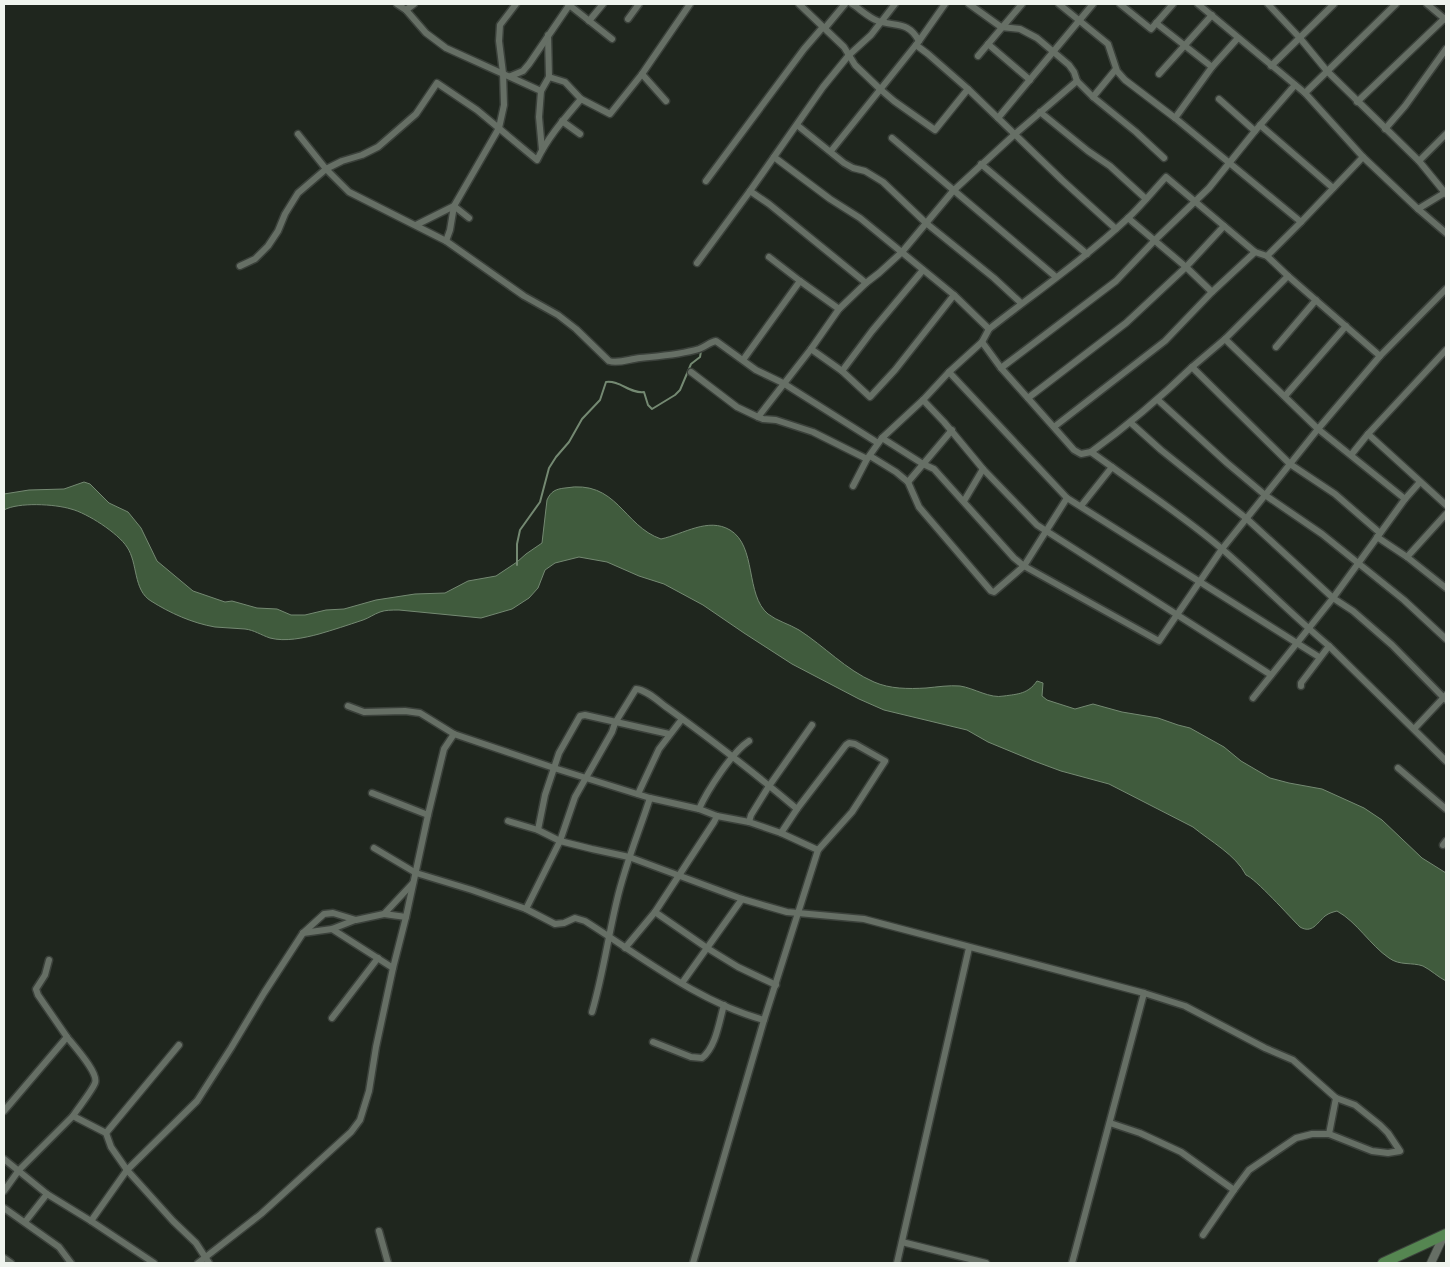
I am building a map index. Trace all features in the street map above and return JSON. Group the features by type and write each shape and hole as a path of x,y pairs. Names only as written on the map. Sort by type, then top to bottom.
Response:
{"main road":[{"path":"1384,1263 1445,1235"}],"street":[{"path":"396,4 406,10 426,33 446,48 542,91"},
{"path":"406,10 414,4"},
{"path":"446,241 454,206 496,135 504,105 499,41 500,25 516,4"},
{"path":"511,76 523,71 529,64 569,4 612,39"},
{"path":"589,21 603,4"},
{"path":"628,19 639,4"},
{"path":"549,77 564,82 582,99 610,114 642,74 690,4"},
{"path":"799,4 844,47 855,65 880,90 935,130 968,89"},
{"path":"706,181 804,49 845,4"},
{"path":"852,4 872,18 911,30 917,43 928,54 968,89 1062,180 1116,229"},
{"path":"697,263 823,87 848,55 866,40 895,4"},
{"path":"831,151 917,43 945,4"},
{"path":"969,4 1001,27 1012,27 1026,31 1053,51 1069,65 1077,81 1093,97 1164,158"},
{"path":"978,56 1022,4"},
{"path":"1059,4 1108,44 1116,69 1125,80 1175,118 1301,222"},
{"path":"998,118 1093,4"},
{"path":"1120,4 1151,29 1173,4"},
{"path":"1198,4 1305,93 1363,157 1418,209 1446,232"},
{"path":"1268,4 1327,71 1418,161 1446,193 1418,209"},
{"path":"1305,93 1396,4"},
{"path":"1357,102 1445,19 1428,4"},
{"path":"1271,66 1332,5"},
{"path":"1159,74 1212,15"},
{"path":"1156,23 1212,67"},
{"path":"542,150 539,117 542,91 549,77 548,35"},
{"path":"1175,118 1212,67 1238,38"},
{"path":"988,44 1030,80"},
{"path":"1385,129 1405,106 1446,49"},
{"path":"1093,97 1116,69"},
{"path":"642,74 666,101"},
{"path":"758,417 811,349 839,309 902,252 953,191 981,164 1077,81"},
{"path":"240,266 255,259 268,246 278,232 294,197 326,169 342,160 362,155 378,147 416,114 437,83 477,110 537,160 562,121 582,99"},
{"path":"1001,368 1116,281 1154,240 1195,202 1295,85"},
{"path":"1218,99 1333,188"},
{"path":"1040,112 1088,151 1110,166 1146,199"},
{"path":"562,121 580,134"},
{"path":"797,125 844,163 852,168 865,171 883,182 926,223 994,278 1021,304"},
{"path":"298,134 326,169 349,192 446,241 524,296 558,315 576,329 609,361 616,362 668,356 700,348 716,340 756,370 783,383 880,440 934,469 1014,558 1024,566 1159,641 1222,549 1318,429 1380,356 1446,289"},
{"path":"1418,161 1446,134"},
{"path":"892,138 1056,277"},
{"path":"774,157 860,218 954,295 989,329"},
{"path":"1267,256 1363,157"},
{"path":"981,164 1087,254"},
{"path":"853,486 868,457 880,440 923,400 948,372 982,342 989,329 1087,254 1128,218 1166,177 1256,252 1267,256 1380,356"},
{"path":"750,191 769,204 866,283"},
{"path":"454,206 470,218"},
{"path":"416,225 454,206"},
{"path":"1128,218 1186,267 1212,292"},
{"path":"1028,398 1126,323 1186,267 1224,226"},
{"path":"1054,428 1166,341 1212,292 1256,252"},
{"path":"769,256 839,309"},
{"path":"842,372 872,331 923,270"},
{"path":"982,342 1001,368 1074,450 1081,454 1091,452 1131,423 1158,400 1192,367 1225,339 1288,276"},
{"path":"743,360 800,281"},
{"path":"811,349 842,372 870,397 954,295"},
{"path":"1276,347 1316,300"},
{"path":"1284,396 1346,326"},
{"path":"1225,339 1318,429 1405,499"},
{"path":"1351,455 1446,350"},
{"path":"1192,367 1290,464 1335,494 1379,535 1446,588"},
{"path":"692,372 737,406 762,419 776,420 813,432 896,472 908,482 918,507 991,591 994,592 1024,566 1067,498"},
{"path":"948,372 1067,498 1319,657"},
{"path":"923,400 952,430 984,470 1027,516 1046,531 1272,675"},
{"path":"1158,400 1265,495 1322,534 1404,600 1446,639"},
{"path":"1131,423 1161,450 1247,519 1333,598 1353,611 1392,645 1445,698 1415,728"},
{"path":"908,482 952,430"},
{"path":"1368,434 1446,505"},
{"path":"1091,452 1222,549 1329,646 1415,728 1446,761"},
{"path":"1080,506 1112,467"},
{"path":"964,501 984,470"},
{"path":"1253,698 1333,598 1405,499 1420,482"},
{"path":"1407,557 1446,514"},
{"path":"1300,686 1319,657 1329,646"},
{"path":"526,909 560,841 575,797 612,732 615,723 636,689 682,718 797,809"},
{"path":"348,706 364,712 405,711 420,714 454,734 650,798 699,809 717,816 749,822 818,850"},
{"path":"538,830 545,795 554,768 562,747 580,716 586,715 669,734"},
{"path":"638,794 659,748 682,718"},
{"path":"749,822 751,815 769,786 812,725"},
{"path":"198,1263 208,1261 351,1132 360,1120 369,1091 392,968 406,917 444,749 454,734"},
{"path":"699,809 706,794 748,741"},
{"path":"693,1263 764,1020 818,850 852,812 885,761 849,743 797,809 781,834"},
{"path":"1398,768 1446,809"},
{"path":"372,793 428,815"},
{"path":"592,1012 617,900 629,857 650,798"},
{"path":"625,948 655,912 717,816"},
{"path":"508,822 538,830 560,841 629,857 742,899 787,912 864,919 1144,993 1185,1006 1293,1060 1336,1098 1354,1105 1380,1126 1388,1133 1400,1151 1372,1151 1329,1134 1312,1134 1296,1138 1249,1170 1203,1235"},
{"path":"374,848 416,873 526,909 555,924 564,923 575,918 579,919 610,936 625,948 682,983 745,1015 764,1020"},
{"path":"384,914 414,882"},
{"path":"682,983 742,899"},
{"path":"655,912 738,967 776,985"},
{"path":"92,1221 127,1170 197,1102 303,933 324,914 333,913 356,920"},
{"path":"303,933 332,929 356,920 384,914 406,917"},
{"path":"332,929 392,968"},
{"path":"897,1263 969,948"},
{"path":"332,1018 378,958"},
{"path":"4,1191 19,1170 73,1116 96,1082 91,1068 38,995 36,988 45,975 49,960"},
{"path":"1072,1263 1144,993"},
{"path":"654,1042 690,1057 702,1058 708,1054 724,1005"},
{"path":"4,1110 67,1037"},
{"path":"106,1133 179,1045"},
{"path":"1329,1134 1336,1098"},
{"path":"73,1116 106,1133 111,1147 127,1170 173,1221 196,1243 208,1261"},
{"path":"1110,1123 1140,1133 1181,1152 1234,1190"},
{"path":"4,1159 47,1194 92,1221 154,1263"},
{"path":"25,1222 47,1194"},
{"path":"4,1208 59,1246 71,1263"},
{"path":"379,1231 388,1263"},
{"path":"1431,1263 1445,1235"},
{"path":"902,1242 986,1263"},
{"path":"4,1258 11,1263"}],"shaded area":[{"path":"84,482 90,484 109,503 128,512 141,528 157,561 193,591 225,602 232,601 257,608 277,609 291,615 305,615 326,610 344,609 376,600 415,594 445,593 468,581 496,576 542,543 547,500 552,493 562,488 582,487 597,490 618,505 648,533 661,539 705,526 722,526 738,537 744,547 756,595 761,606 768,614 799,630 854,671 874,682 886,686 906,688 960,686 999,697 1022,693 1030,689 1037,681 1043,683 1042,696 1047,700 1075,709 1093,704 1122,712 1158,718 1190,728 1224,747 1241,761 1270,778 1322,789 1364,808 1382,820 1422,858 1446,873 1446,981 1423,966 1397,962 1389,958 1351,921 1337,911 1326,915 1311,928 1304,929 1300,927 1264,890 1246,875 1236,861 1215,843 1193,827 1109,784 1061,771 1034,761 988,742 967,730 884,710 859,699 792,664 703,605 664,584 639,576 607,562 579,557 555,563 545,570 538,588 529,598 512,609 481,618 386,610 363,620 319,634 282,640 270,638 254,631 215,627 198,623 151,601 141,590 130,553 123,542 102,524 78,511 46,505 18,506 4,510 4,494 29,490 64,489"}],"waterway":[{"path":"517,565 517,544 520,530 540,502 549,468 569,442 582,419 600,400 606,382 616,383 634,391 644,392 648,405 652,409 680,390 691,364 700,357 701,351"}]}
